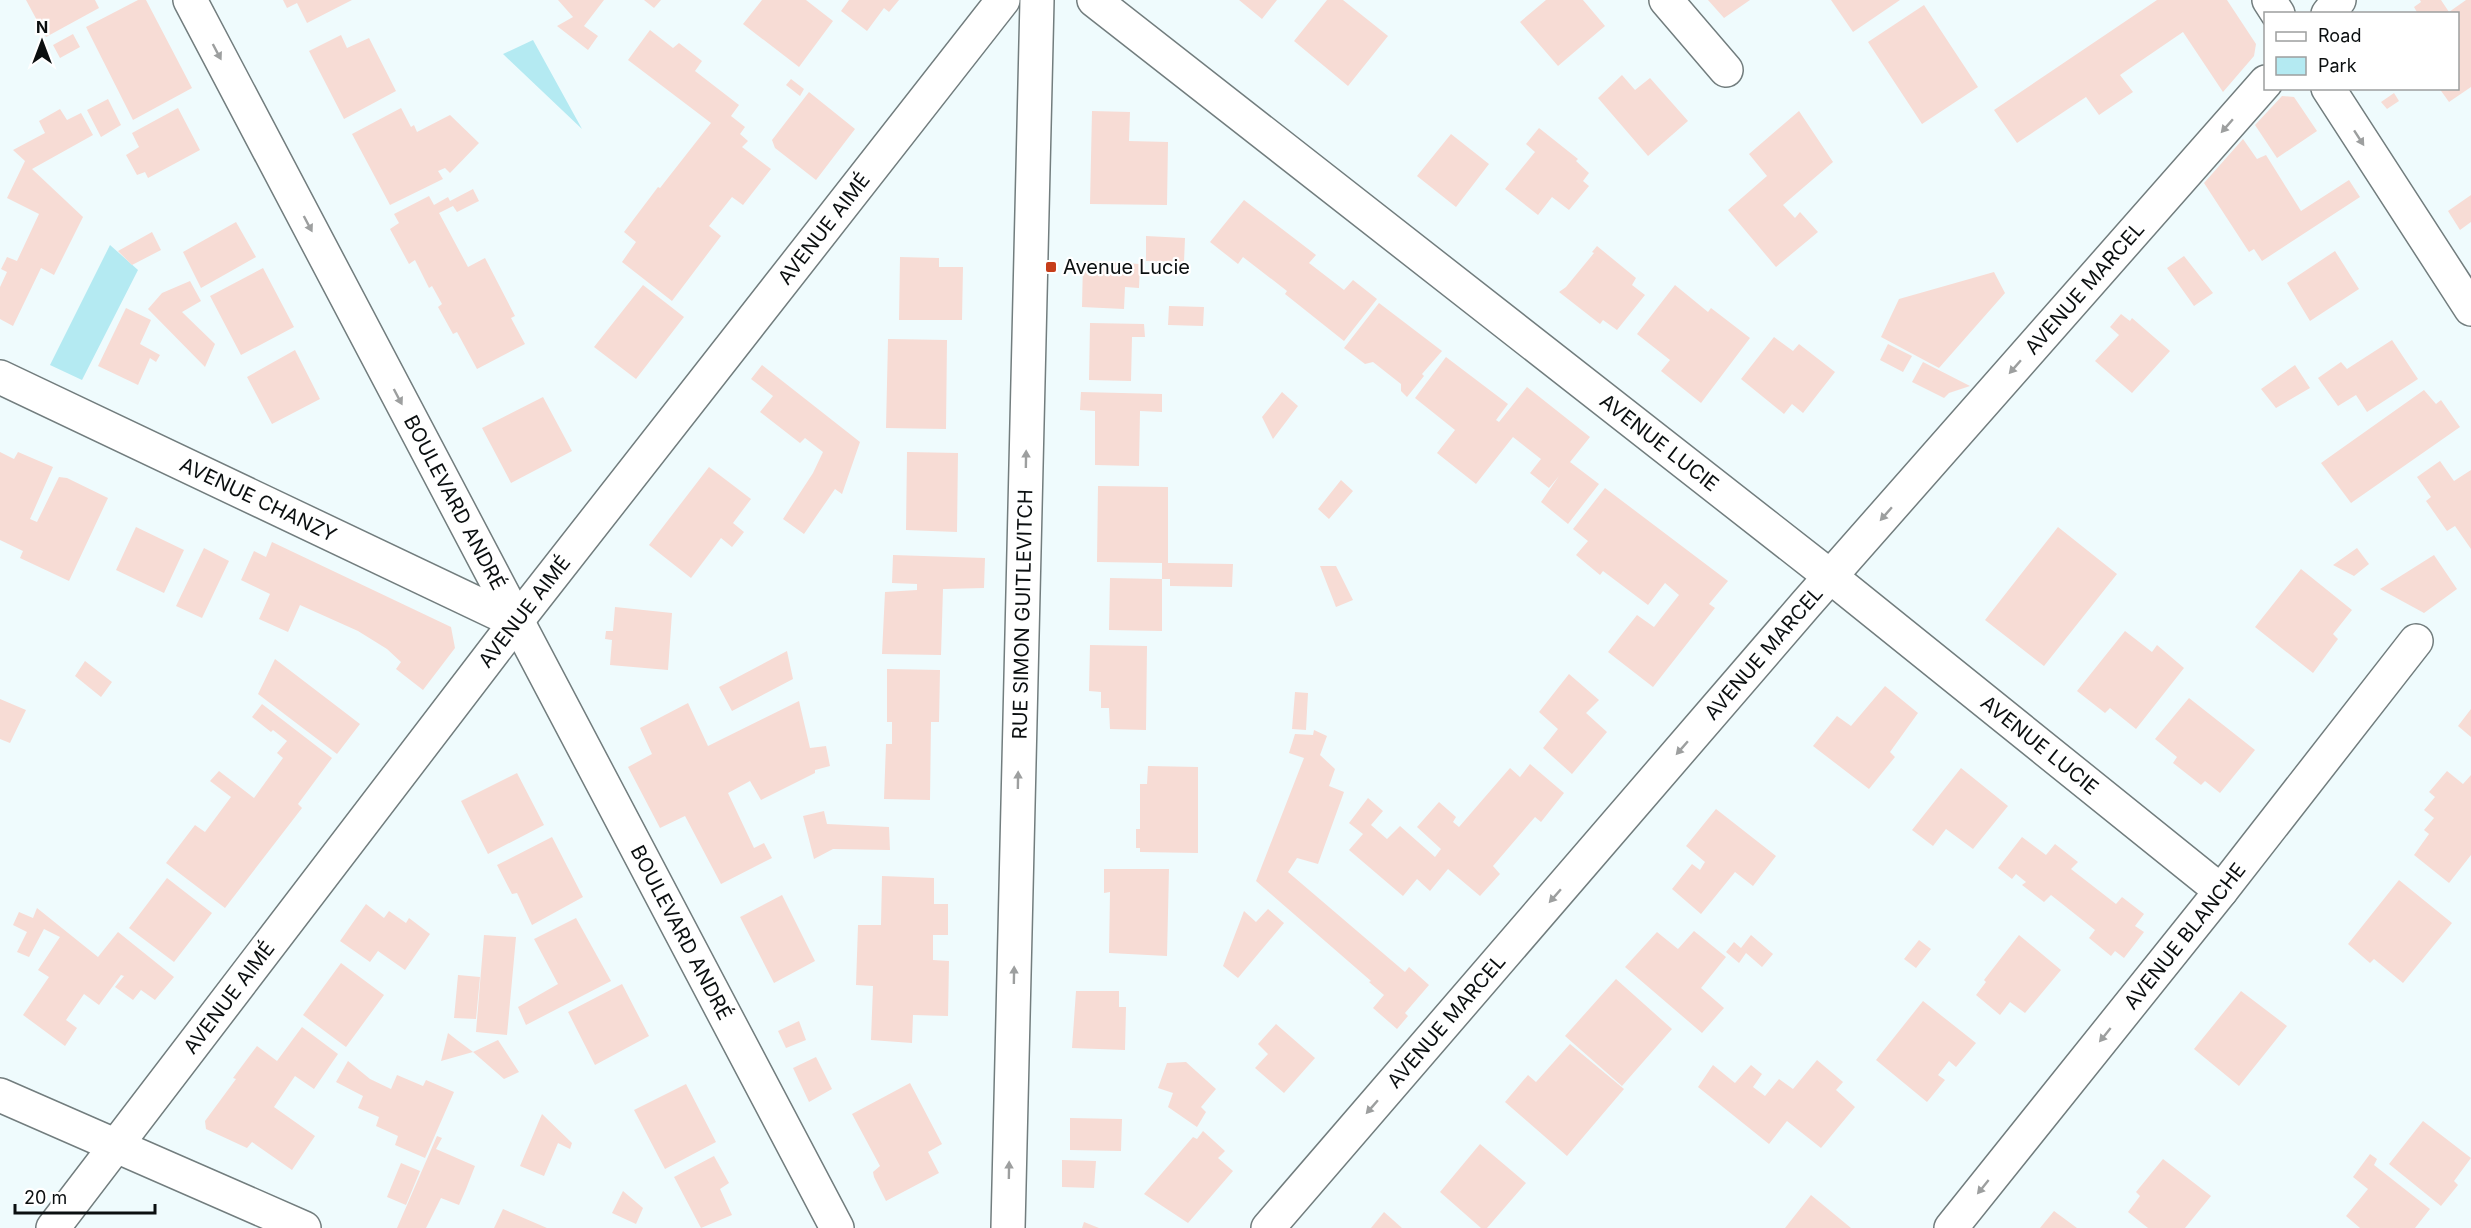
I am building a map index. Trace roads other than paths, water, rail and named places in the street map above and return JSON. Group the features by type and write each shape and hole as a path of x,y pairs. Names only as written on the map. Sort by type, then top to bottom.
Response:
{"street":[{"name":"BOULEVARD ANDRÉ","path":"190,0 837,1228"},
{"name":"AVENUE AIMÉ","path":"53,1228 516,622 1003,0"},
{"name":"RUE SIMON GUITLEVITCH","path":"1008,1228 1036,0"},
{"name":"AVENUE LUCIE","path":"1094,0 1831,577 2221,891"},
{"path":"1666,0 1726,70"},
{"path":"2330,12 2339,0"},
{"name":"AVENUE MARCEL","path":"1268,1228 1831,577 2264,83"},
{"path":"2329,90 2471,309"},
{"name":"AVENUE CHANZY","path":"0,377 516,622"},
{"name":"AVENUE BLANCHE","path":"1951,1228 2221,891 2416,641"},
{"path":"0,1095 304,1228"}],"place":[{"name":"Avenue Lucie","path":"1051,267"}]}
